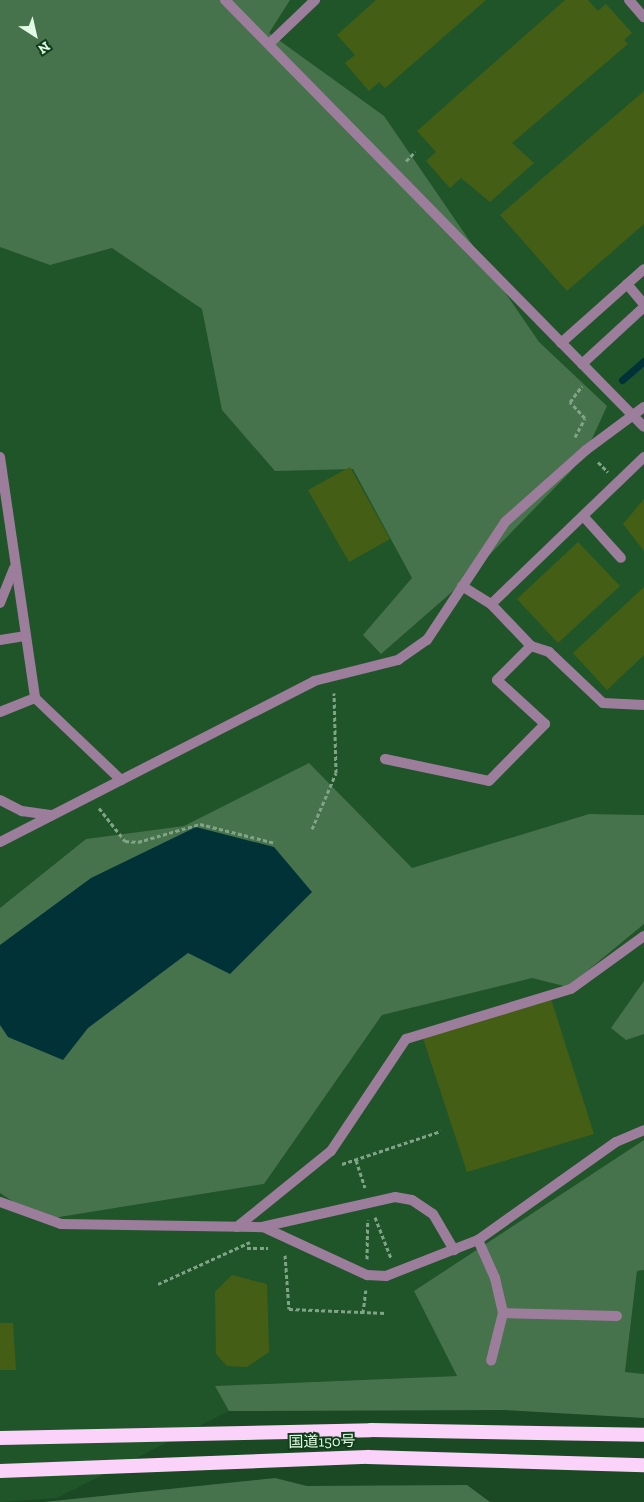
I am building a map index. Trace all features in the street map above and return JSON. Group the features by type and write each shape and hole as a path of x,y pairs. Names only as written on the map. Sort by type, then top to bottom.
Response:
{"highway":[{"name":"国道150号","path":"0,1438 371,1430 644,1435"},
{"name":"国道150号","path":"0,1471 368,1457 644,1465"}],"lane":[{"path":"225,0 644,427"},
{"path":"269,44 315,0"},
{"path":"629,0 644,17"},
{"path":"561,343 644,269"},
{"path":"582,364 644,306 627,284"},
{"path":"0,842 314,681 398,660 427,640 505,522 586,450 644,407"},
{"path":"0,457 35,698 121,780"},
{"path":"491,604 584,517 644,457"},
{"path":"584,517 621,558"},
{"path":"0,603 15,567"},
{"path":"462,586 491,604 531,646 549,652 603,703 644,705"},
{"path":"0,640 26,636"},
{"path":"385,759 489,781 545,724 497,680 531,646"},
{"path":"0,712 35,698"},
{"path":"0,800 22,811 52,815"},
{"path":"237,1226 331,1151 406,1039 571,989 644,936"},
{"path":"262,1227 367,1275 396,1272 478,1240 616,1142 644,1130"},
{"path":"2,1201 61,1224 262,1227 395,1197 412,1200 433,1214 454,1250"},
{"path":"478,1240 495,1278 503,1313 490,1361"},
{"path":"503,1313 617,1316"}],"path":[{"path":"591,372 570,402 585,418 575,437 619,483"},
{"path":"312,830 336,773 333,690 321,694 314,681"},
{"path":"90,796 125,841 138,842 200,824 275,843"},
{"path":"356,1160 369,1202 396,1272"},
{"path":"284,1236 289,1309 386,1314"}],"shaded area":[{"path":"0,0 644,0 644,815 589,814 412,868 364,820 202,817 184,826 86,839 0,908"},
{"path":"0,0 290,0 269,33 384,116 539,342 607,406 586,452 571,471 461,584 381,654 363,635 412,578 353,469 275,471 222,410 202,309 112,248 50,265 0,247"},
{"path":"309,763 412,868 589,814 644,815 644,924 568,987 532,978 382,1015 264,1184 41,1220 0,1193 0,908 86,839 184,826"},
{"path":"644,924 644,1140 414,1291 457,1376 216,1386 229,1411 57,1498 0,1502 0,1193 41,1220 264,1184 382,1015 532,977 569,987"},
{"path":"644,981 644,1034 626,1040 611,1028"},
{"path":"644,1140 644,1270 637,1271 625,1372 644,1374 644,1418 504,1410 229,1411 215,1386 457,1376 414,1291"},
{"path":"644,1270 644,1374 625,1373 637,1271"},
{"path":"275,1478 307,1486 467,1485 490,1502 44,1502"}],"water":[{"path":"196,827 274,847 312,892 230,974 188,953 88,1028 63,1060 8,1037 0,1025 0,945 91,878"}],"building":[{"path":"376,0 486,0 385,88 379,82 369,91 345,63 355,55 337,35"},
{"path":"565,0 588,0 598,11 606,4 632,33 624,40 628,44 512,143 534,163 490,202 461,178 450,188 426,161 436,152 417,131"},
{"path":"644,91 644,224 567,291 500,215"},
{"path":"350,467 390,539 349,562 308,490"},
{"path":"644,499 644,551 623,524"},
{"path":"578,542 620,586 558,643 517,599"},
{"path":"644,587 644,655 607,690 573,653"},
{"path":"551,999 594,1134 467,1172 422,1035"},
{"path":"232,1275 267,1284 269,1352 247,1367 227,1366 216,1354 215,1292"},
{"path":"0,1323 13,1323 16,1370 0,1370"}],"waterway":[{"path":"622,380 644,361"}]}
